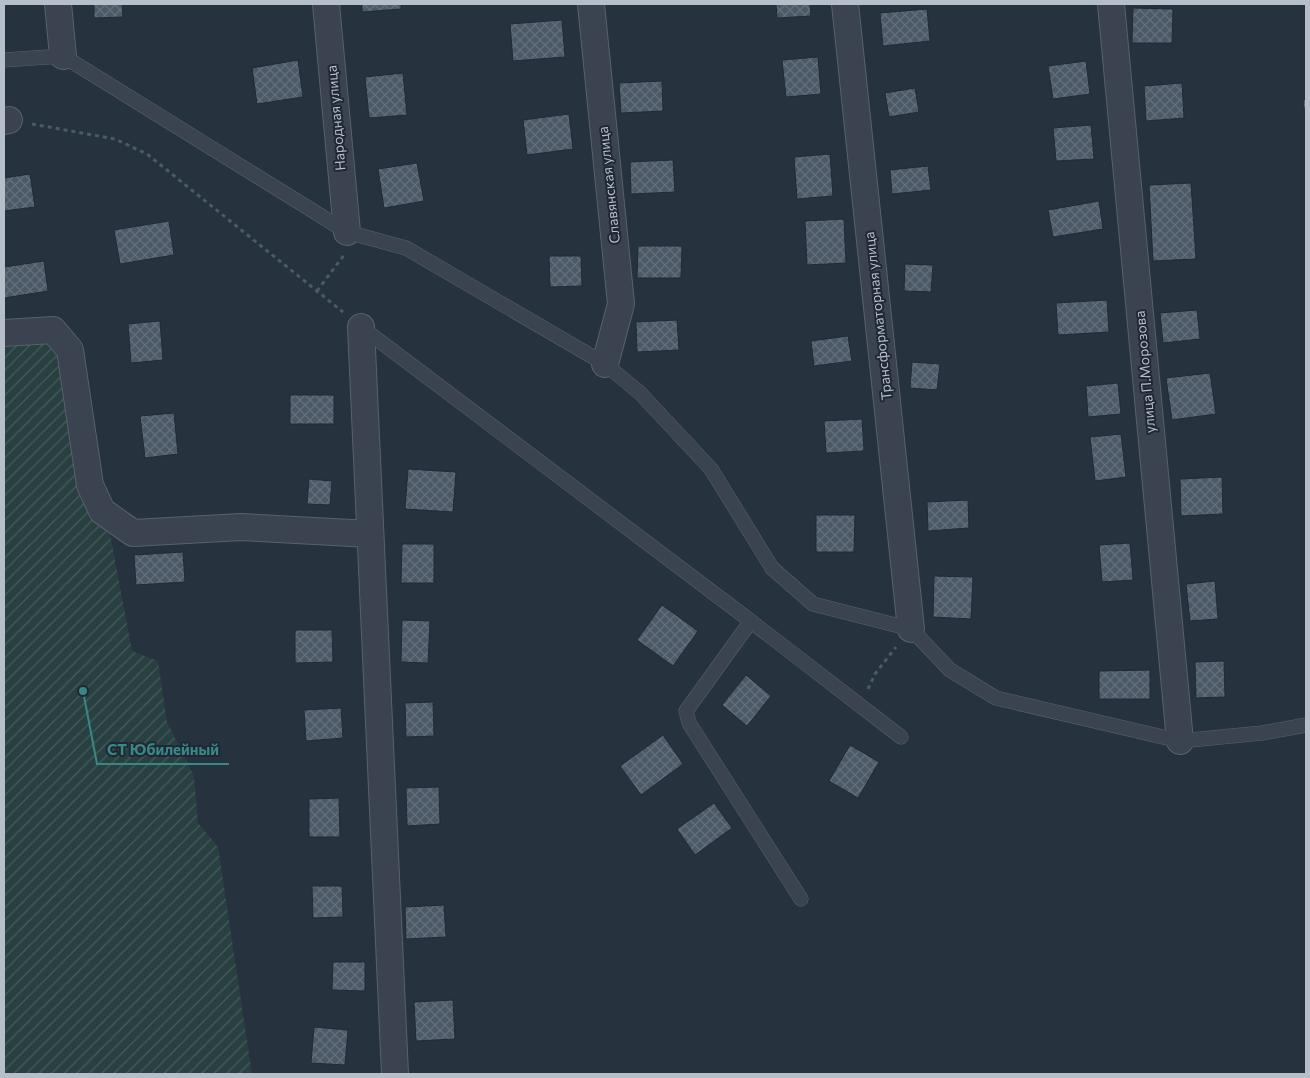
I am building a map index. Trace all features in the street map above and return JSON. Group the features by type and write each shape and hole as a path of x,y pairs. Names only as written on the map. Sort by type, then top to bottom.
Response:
{"street":[{"path":"58,4 63,56"},
{"name":"Народная улица","path":"326,4 345,243"},
{"name":"Славянская улица","path":"592,4 621,304 605,364"},
{"name":"Трансформаторная улица","path":"845,4 911,628"},
{"name":"улица П.Морозова","path":"1111,4 1180,740"},
{"path":"361,327 395,1074"},
{"path":"4,333 53,330 70,350 90,485 102,511 133,533 241,527 370,534"}],"lane":[{"path":"4,60 63,56 345,243 406,248 605,364 640,393 711,469 772,568 813,604 911,628 950,670 996,698 1180,740 1262,733 1306,725"},
{"path":"361,327 902,737"},
{"path":"751,621 686,710 689,723 801,899"}],"path":[{"path":"6,121 115,139 147,154 361,327"},
{"path":"317,291 327,277 345,243"},
{"path":"866,693 875,674 911,628"}],"green space":[{"path":"72,331 132,651 158,661 167,722 194,776 198,823 218,847 252,1074 4,1074 4,339"}],"building":[{"path":"94,4 122,4 123,17 94,18"},
{"path":"362,4 401,4 401,9 362,12"},
{"path":"776,4 810,4 811,16 777,18"},
{"path":"1133,8 1173,9 1172,43 1132,43"},
{"path":"927,9 930,41 883,46 880,13"},
{"path":"562,20 565,57 513,61 510,24"},
{"path":"818,57 821,94 786,97 782,60"},
{"path":"298,60 303,97 257,104 252,68"},
{"path":"1086,61 1090,94 1053,99 1048,66"},
{"path":"403,73 407,115 369,118 365,77"},
{"path":"662,81 663,111 621,113 619,83"},
{"path":"1182,83 1184,118 1146,121 1144,86"},
{"path":"915,88 919,112 889,117 885,93"},
{"path":"1306,99 1306,125 1303,100"},
{"path":"569,114 573,149 527,155 523,120"},
{"path":"1091,125 1094,159 1056,161 1053,128"},
{"path":"830,154 833,196 797,199 794,157"},
{"path":"673,160 675,192 631,194 630,162"},
{"path":"417,163 424,201 384,208 378,169"},
{"path":"928,166 931,190 892,194 890,170"},
{"path":"30,174 35,207 4,211 4,178"},
{"path":"1191,183 1196,259 1153,261 1149,185"},
{"path":"1099,201 1103,229 1053,237 1048,210"},
{"path":"844,219 846,263 807,265 805,221"},
{"path":"169,221 174,255 120,264 114,230"},
{"path":"638,246 682,246 681,278 637,278"},
{"path":"549,256 581,256 582,286 550,287"},
{"path":"44,261 48,291 4,298 4,267"},
{"path":"905,264 933,265 931,292 904,291"},
{"path":"1107,300 1109,332 1058,335 1056,303"},
{"path":"1197,310 1200,339 1163,343 1160,313"},
{"path":"677,320 679,350 637,352 636,322"},
{"path":"160,321 163,360 131,363 128,324"},
{"path":"848,336 852,361 814,366 811,341"},
{"path":"912,362 940,364 937,390 910,388"},
{"path":"1210,373 1216,414 1172,420 1166,378"},
{"path":"1118,383 1121,414 1088,417 1086,386"},
{"path":"290,395 334,395 334,424 290,424"},
{"path":"174,413 178,454 145,458 140,416"},
{"path":"862,419 864,451 826,453 824,421"},
{"path":"1121,434 1126,477 1095,481 1090,437"},
{"path":"408,469 456,472 453,512 405,509"},
{"path":"1222,477 1223,514 1181,516 1180,479"},
{"path":"309,479 332,481 330,505 307,504"},
{"path":"968,500 969,528 928,531 927,502"},
{"path":"816,515 855,515 854,552 816,552"},
{"path":"1130,543 1133,580 1102,582 1099,545"},
{"path":"402,544 434,544 434,583 401,583"},
{"path":"183,552 185,582 136,585 134,555"},
{"path":"934,576 973,577 971,619 933,617"},
{"path":"1215,581 1218,619 1190,621 1186,584"},
{"path":"662,605 698,631 673,666 637,640"},
{"path":"402,620 430,621 428,663 401,662"},
{"path":"295,630 332,630 333,662 295,663"},
{"path":"1224,661 1225,697 1196,698 1195,662"},
{"path":"1150,670 1150,699 1099,699 1099,671"},
{"path":"746,675 771,696 747,726 722,705"},
{"path":"433,702 434,736 406,737 405,703"},
{"path":"341,708 343,738 306,741 304,710"},
{"path":"663,735 683,764 641,795 620,766"},
{"path":"850,745 879,762 858,798 829,781"},
{"path":"439,787 440,824 407,826 406,788"},
{"path":"339,798 340,837 309,837 309,799"},
{"path":"714,803 732,828 695,855 677,829"},
{"path":"312,886 342,886 343,917 313,918"},
{"path":"444,905 446,937 406,939 405,907"},
{"path":"333,962 365,962 365,991 332,990"},
{"path":"453,1000 455,1039 416,1041 414,1002"},
{"path":"314,1027 348,1030 345,1065 311,1063"}],"place":[{"name":"СТ Юбилейный","path":"83,691"}]}
